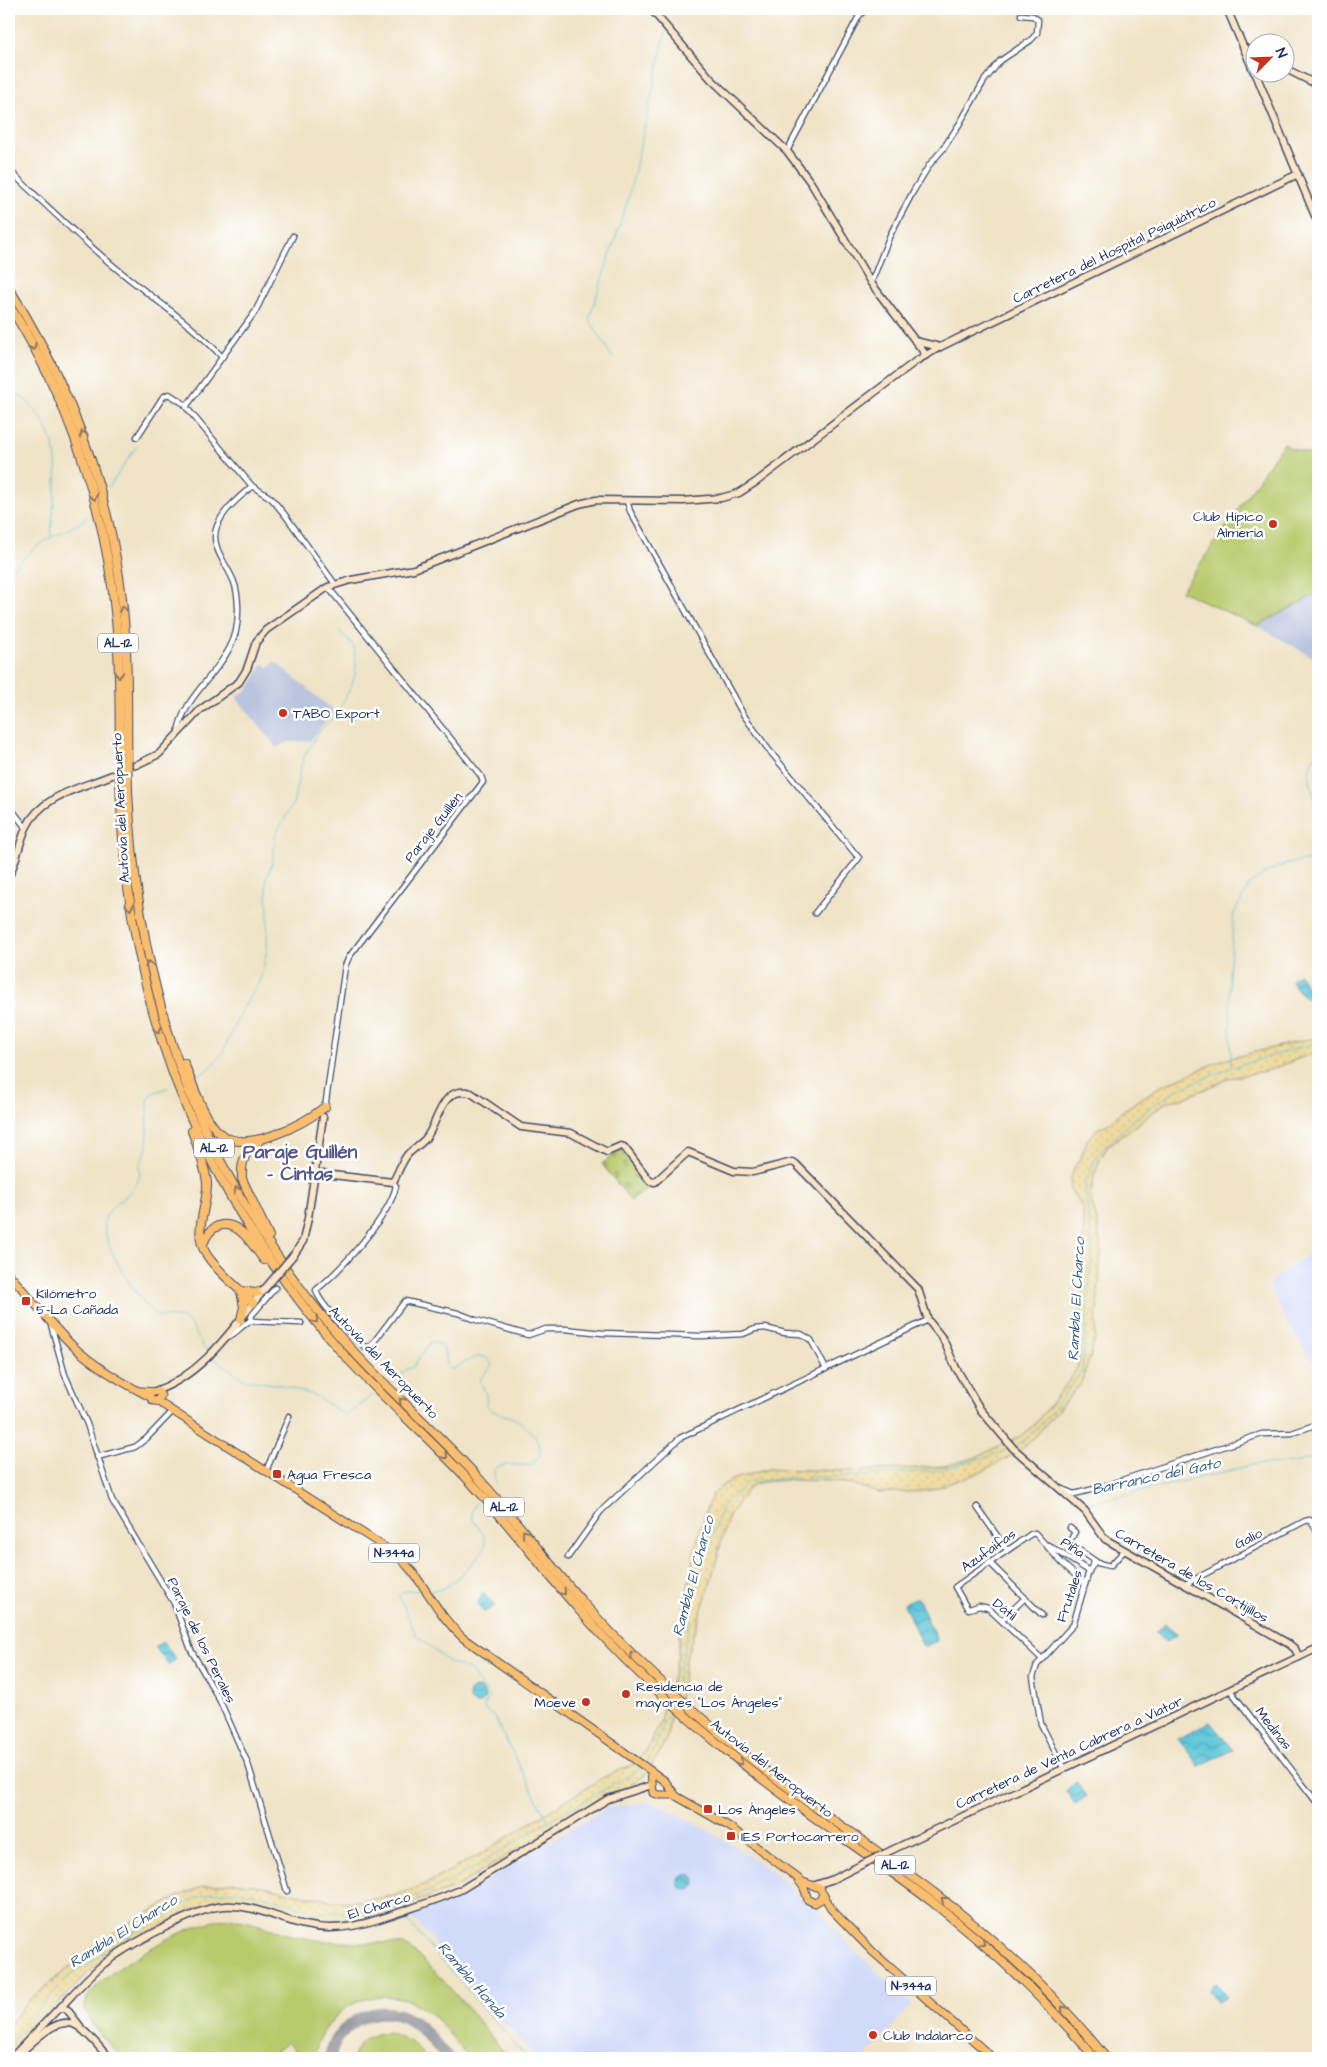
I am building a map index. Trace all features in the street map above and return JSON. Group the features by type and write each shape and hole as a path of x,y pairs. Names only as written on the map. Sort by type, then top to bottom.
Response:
{"highway":[{"name":"Autovía del Aeropuerto","path":"9,288 36,333 71,404 92,460 112,538 121,586 126,636 128,785 132,858 140,920 160,1008 189,1090 218,1156 254,1220 291,1276 346,1343 466,1464 509,1512 587,1607 666,1692 676,1708 781,1793 929,1900 970,1933 1031,1989 1095,2058"},
{"name":"Autovía del Aeropuerto","path":"9,305 41,360 74,435 92,488 104,536 116,619 120,800 126,881 142,972 168,1060 199,1135 226,1190 265,1253 292,1293 361,1373 480,1492 598,1631 666,1692 680,1699 769,1773 931,1890 968,1920 1041,1986 1108,2058"},
{"path":"160,1008 194,1086 215,1128 221,1135 240,1142 263,1138 311,1118 325,1107"},
{"path":"168,1060 205,1172 206,1194 201,1223 202,1246 211,1260 253,1303"},
{"path":"311,1118 323,1117"},
{"path":"263,1138 245,1154 241,1169 242,1179 291,1276"},
{"path":"202,1246 210,1231 218,1226 228,1224 235,1226 292,1293"},
{"path":"241,1291 255,1293 263,1291"},
{"path":"240,1319 244,1308 241,1291"}],"main road":[{"path":"9,1274 62,1335 84,1355 138,1391 155,1395"},
{"name":"N-344a","path":"155,1395 172,1412 394,1553 417,1576 437,1608 462,1638 636,1759 666,1783 676,1796 730,1827 797,1878 820,1888 832,1910 873,1952 993,2058"},
{"path":"651,1771 653,1793"},
{"path":"653,1784 657,1780 662,1780"},
{"path":"663,1795 668,1787"},
{"name":"N-344a","path":"653,1793 676,1796"},
{"name":"N-344a","path":"797,1878 808,1900 824,1905 832,1910"},
{"path":"805,1893 807,1889 813,1886"},
{"path":"815,1903 820,1900 822,1894"}],"street":[{"path":"651,9 694,62 787,151 811,182 871,283 926,355"},
{"path":"787,151 859,16 866,9"},
{"path":"1228,9 1244,46"},
{"path":"871,283 890,234 914,190 930,164 943,149 960,123 984,81 1000,61 1037,34 1038,20 1033,16 1021,15"},
{"path":"1294,73 1318,85"},
{"path":"1259,82 1318,223"},
{"path":"9,170 101,256 188,326 222,357"},
{"path":"1296,172 1290,179 1301,183"},
{"name":"Carretera del Hospital Psiquiátrico","path":"136,766 159,754 200,710 239,682 247,669 256,642 266,630 332,585 414,569 579,504 596,500 683,501 721,498 739,493 916,361 940,347 1290,179"},
{"path":"186,405 255,312 293,236"},
{"path":"915,341 940,347"},
{"path":"915,341 916,361"},
{"path":"137,437 163,397 169,394 186,405 188,410 252,486 271,498 285,514 332,585"},
{"path":"178,733 179,723 183,714 229,649 236,632 237,596 232,578 215,545 214,537 221,518 237,498 252,486"},
{"path":"627,501 630,511 744,714 768,749 859,858 815,913"},
{"name":"Paraje Guillén","path":"323,1117 345,966 349,957 483,782 481,776 332,585"},
{"path":"9,876 16,863 26,828 33,816 47,802 112,775"},
{"path":"9,806 26,828"},
{"path":"9,857 16,863"},
{"name":"Carretera de los Cortijillos","path":"394,1182 408,1154 428,1136 445,1101 455,1093 463,1091 471,1093 521,1127 571,1133 594,1143 607,1152 620,1146 624,1147 650,1182 655,1182 688,1152 734,1171 753,1172 792,1162 796,1164 918,1289 928,1320 943,1339 956,1368 980,1409 1013,1448 1084,1511 1105,1539 1289,1644 1295,1649 1298,1657"},
{"path":"155,1395 181,1380 196,1368 226,1337 295,1253 302,1241 323,1117"},
{"path":"315,1173 394,1182 396,1186 394,1195 380,1218 341,1266 316,1290 325,1307 365,1348 370,1347 405,1301 458,1312 476,1320 528,1334 546,1329 701,1336 743,1334 755,1329 765,1328 785,1333 793,1332 811,1340 826,1369"},
{"path":"250,1321 252,1315 275,1288"},
{"path":"568,1557 601,1511 674,1442 928,1320"},
{"name":"Paraje de los Perales","path":"51,1321 65,1375 87,1424 116,1508 174,1603 192,1650 220,1700 248,1764 287,1892"},
{"path":"226,1337 232,1335 244,1323 250,1321 301,1324"},
{"path":"97,1457 135,1447 147,1438 172,1412"},
{"path":"266,1471 289,1416"},
{"path":"1058,1487 1074,1494 1080,1493 1262,1434 1292,1433 1318,1424"},
{"path":"978,1507 1007,1550"},
{"name":"Galio","path":"1184,1585 1305,1521 1310,1520 1318,1533"},
{"path":"1070,1528 1075,1532 1070,1544 1095,1561 1110,1566 1124,1551"},
{"name":"Azufaifas","path":"955,1587 1031,1534 1035,1533 1044,1542"},
{"path":"1044,1542 1062,1563 1085,1584"},
{"name":"Piña","path":"1044,1542 1089,1572"},
{"name":"Frutales","path":"1064,1769 1041,1724 1033,1676 1034,1670 1042,1659 1073,1625 1089,1572 1095,1561"},
{"path":"990,1563 1042,1615"},
{"name":"Dátil","path":"955,1587 969,1609 985,1606 1042,1659"},
{"path":"1002,1620 1025,1598"},
{"name":"Carretera de Venta Cabrera a Viator","path":"813,1886 831,1880 1318,1648"},
{"name":"Medinas","path":"1230,1690 1318,1804"},
{"name":"El Charco","path":"13,2058 70,1996 107,1961 190,1915 217,1906 237,1906 262,1911 312,1926 331,1929 361,1926 462,1889 600,1804 615,1796 653,1784"},
{"path":"635,1791 653,1793"},
{"name":"Carretera de Venta Cabrera a Viator","path":"822,1894 831,1880"},
{"path":"64,2023 70,2018 70,1996"},
{"path":"84,2031 74,2024 57,2020 58,2010 69,2011 84,2031 109,2058"},
{"name":"El Charco","path":"13,2058 47,2031 64,2023"}],"shaded area":[{"path":"1318,593 1318,660 1257,626"},
{"path":"275,661 334,711 310,741 289,742 276,747 236,697 246,691 262,665 264,664 269,668"},
{"path":"1309,1253 1318,1266 1318,1356 1312,1361 1285,1319 1269,1283"},
{"path":"650,1802 682,1816 726,1841 772,1871 822,1914 848,1944 912,2004 865,2058 536,2058 416,1922 407,1916 452,1901 608,1807"}],"green space":[{"name":"Club Hípico Almería","path":"1284,443 1290,448 1318,457 1318,593 1257,626 1181,591"},
{"path":"621,1149 651,1186 631,1201 602,1164"},
{"path":"225,1919 246,1921 295,1936 313,1939 403,1945 426,1962 509,2058 469,2058 433,2016 419,2006 402,1999 385,1996 369,1998 353,2004 339,2014 328,2026 319,2041 314,2058 302,2058 287,2042 268,2058 122,2058 99,2034 89,2019 85,2006 88,1996 113,1972 150,1949 198,1926"},
{"path":"389,2032 411,2042 426,2058 353,2058 358,2047 366,2039 377,2034"}],"sand":[{"path":"1318,1037 1318,1051 1270,1070 1230,1078 1182,1099 1168,1101 1108,1146 1100,1159 1090,1196 1098,1225 1101,1253 1095,1338 1091,1355 1081,1383 1034,1438 1018,1452 984,1471 927,1491 879,1493 852,1484 830,1481 787,1480 762,1482 748,1489 730,1514 726,1524 711,1581 686,1657 681,1692 670,1719 667,1737 647,1773 640,1779 626,1788 606,1795 457,1887 364,1920 344,1924 320,1923 241,1901 216,1902 191,1910 119,1949 97,1964 9,2053 9,2025 27,2002 96,1945 131,1922 181,1895 205,1886 235,1882 335,1901 352,1902 394,1896 428,1883 482,1853 602,1778 634,1764 646,1751 660,1723 664,1702 678,1655 679,1637 694,1552 708,1504 713,1494 731,1480 768,1469 848,1471 944,1466 974,1458 1019,1437 1034,1425 1077,1368 1084,1226 1082,1207 1070,1189 1075,1166 1081,1157 1087,1140 1097,1129 1108,1124 1121,1112 1159,1087 1222,1060"}],"water":[{"path":"1299,974 1311,994 1306,999 1290,981"},
{"path":"483,1593 495,1606 484,1612 477,1604"},
{"path":"918,1598 937,1641 923,1647 904,1604"},
{"path":"1165,1624 1178,1634 1166,1642 1155,1633"},
{"path":"163,1642 176,1659 169,1666 155,1647"},
{"path":"477,1688 485,1696 477,1704 469,1696"},
{"path":"1210,1722 1233,1750 1199,1766 1178,1739"},
{"path":"1076,1782 1087,1796 1075,1804 1066,1791"},
{"path":"684,1874 690,1874 695,1879 693,1888 684,1890 679,1885 679,1879"},
{"path":"1216,1982 1227,1997 1217,2002 1208,1990"}],"waterway":[{"path":"613,358 589,319 629,196 666,31"},
{"path":"9,387 32,406 46,425 52,441 56,456 56,487 51,537"},
{"path":"109,487 136,447"},
{"path":"9,573 38,546 77,525 87,517"},
{"path":"194,1077 208,1070 222,1054 242,1009 262,974 267,949 268,911 266,879 272,864 276,834 293,804 303,758 318,733 337,714 355,675 354,646 339,630"},
{"path":"1318,753 1313,758 1309,772 1311,787 1318,808"},
{"path":"1231,1068 1229,975 1234,914 1249,885 1265,873 1288,863 1307,861 1318,854"},
{"name":"Rambla El Charco","path":"1015,1447 1028,1437 1048,1416 1082,1371 1092,1250 1085,1183 1098,1154 1131,1121 1178,1089 1231,1068 1318,1042"},
{"path":"168,1088 152,1093 149,1097 147,1144 146,1152 139,1166 139,1179 131,1190 109,1211 104,1226 107,1239 121,1270 141,1299 159,1317 179,1317 189,1322 207,1351"},
{"path":"390,1383 407,1369 412,1368 432,1342 442,1345 449,1369 453,1369 473,1358 484,1357 488,1359 492,1364 480,1381 486,1394 487,1406 494,1412 519,1421 538,1441 540,1448 537,1460 531,1465 505,1465 496,1468 494,1471 495,1484"},
{"path":"214,1358 243,1379 280,1385 314,1395 345,1415 374,1394"},
{"name":"Rambla El Charco","path":"675,1691 700,1574 722,1506 749,1481 939,1470 1011,1449"},
{"name":"Barranco del Gato","path":"1076,1495 1082,1499 1094,1502 1257,1464 1294,1463 1318,1457"},
{"path":"431,1591 442,1589 453,1582 483,1550 485,1539 472,1514 478,1500"},
{"path":"424,1592 407,1591 399,1596 416,1635 450,1663 471,1670 480,1685 488,1692 489,1698 484,1706 485,1710 494,1717 548,1821"},
{"name":"Rambla El Charco","path":"646,1763 651,1757 670,1707"},
{"name":"Rambla El Charco","path":"9,2044 69,1976 132,1934 196,1898 212,1893 237,1891 262,1895 318,1913 366,1910 431,1891 483,1863 535,1829 642,1768"},
{"name":"Rambla Honda","path":"375,1908 391,1911"},
{"name":"Rambla Honda","path":"400,1917 410,1924 527,2058"}],"taxiway":[{"path":"330,2058 334,2045 350,2025 360,2018 372,2014 385,2013 398,2015 410,2020 448,2058"}],"place":[{"name":"Club Hípico Almería","path":"1273,524"},
{"name":"TABO Export","path":"283,713"},
{"name":"Kilómetro 5-La Cañada","path":"26,1301"},
{"name":"Agua Fresca","path":"277,1474"},
{"name":"Residencia de mayores \"Los Ángeles\"","path":"626,1694"},
{"name":"Moeve","path":"586,1702"},
{"name":"Los Ángeles","path":"708,1809"},
{"name":"IES Portocarrero","path":"731,1836"},
{"name":"Club Indalarco","path":"873,2035"}],"district":[{"name":"Paraje Guillén - Cintas","path":"300,1162"}]}
